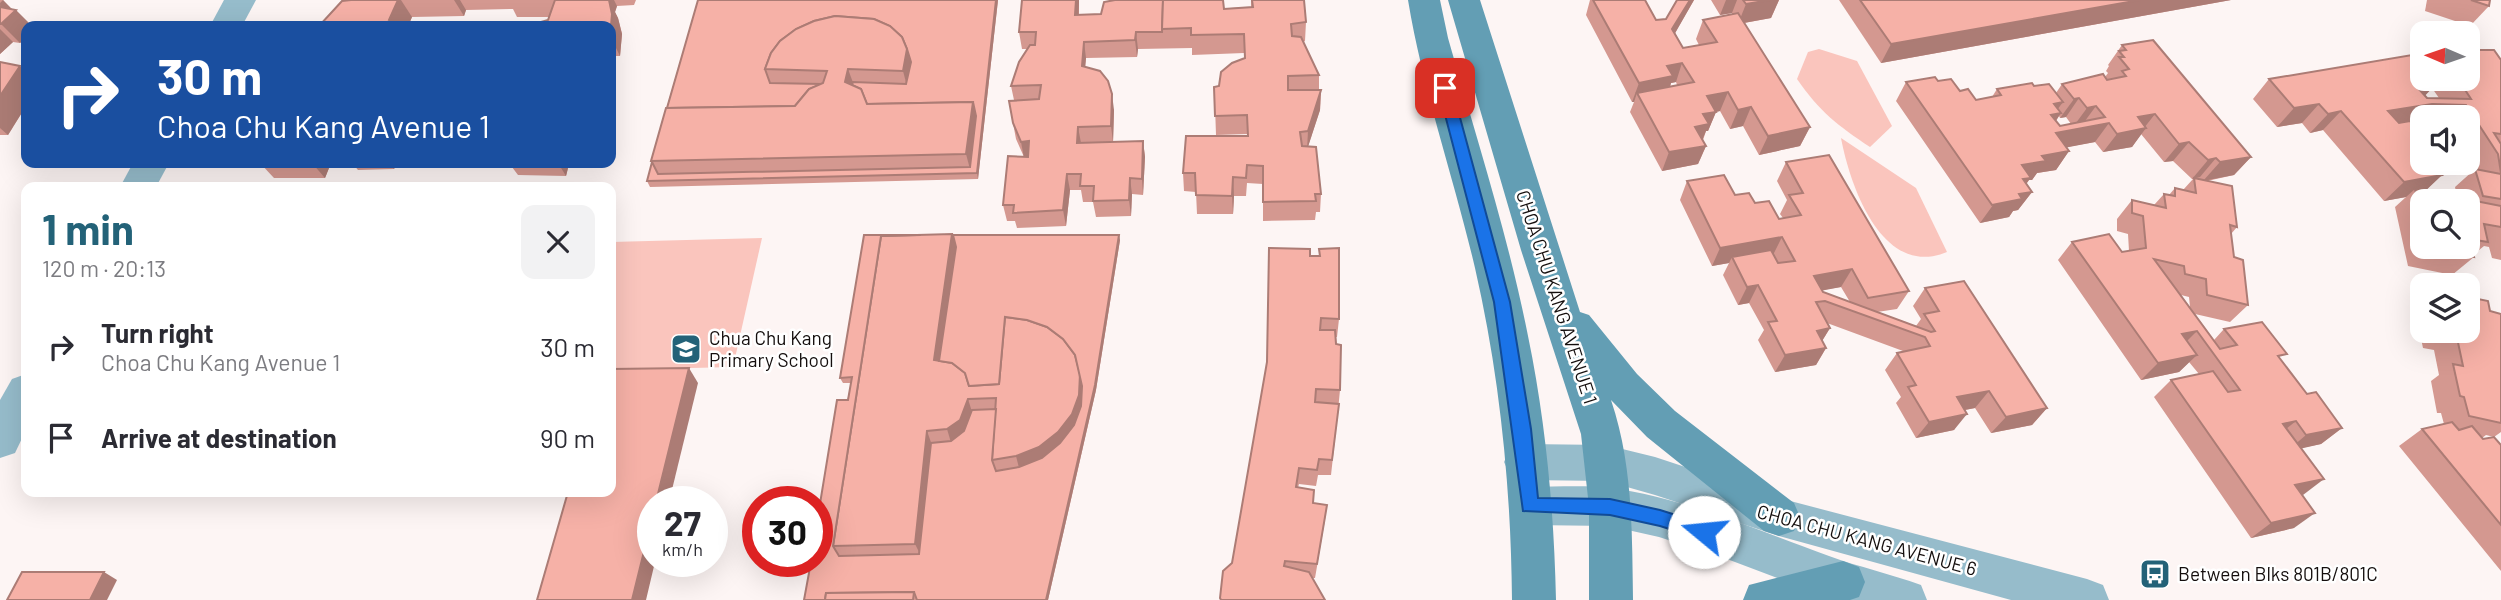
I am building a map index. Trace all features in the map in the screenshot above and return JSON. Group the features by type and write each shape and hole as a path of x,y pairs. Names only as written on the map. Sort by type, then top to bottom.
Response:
{"street":[{"path":"229,21 240,0"},
{"path":"1424,0 1431,38 1502,302 1530,506 1534,545 1534,600"},
{"name":"CHOA CHU KANG AVENUE 1","path":"1464,0 1602,434 1610,507 1611,600"},
{"path":"1487,240 1520,228 1526,201"},
{"path":"1560,308 1623,386 1661,424 1779,517"},
{"path":"0,440 21,400"},
{"name":"CHOA CHU KANG AVENUE 6","path":"1525,462 1606,463 1656,476 1779,517 2087,600"},
{"name":"CHOA CHU KANG AVENUE 6","path":"1530,506 1610,507 1660,518 1727,539 1843,582 1905,600"},
{"path":"1765,600 1843,582"}],"shaded area":[{"path":"1819,49 1857,61 1892,126 1870,147 1830,117 1797,79 1808,52"},
{"path":"1841,138 1916,188 1947,252 1924,257 1904,252 1887,240 1861,202 1845,158"},
{"path":"762,238 733,367 616,370 616,242"}],"building":[{"path":"398,0 389,20 392,21 324,21 342,1"},
{"path":"555,0 609,0 612,14 611,21 544,21 548,20"},
{"path":"698,0 996,0 977,173 647,181 652,162 658,174 970,167 976,116 973,102 867,104 861,89 852,85 853,82 906,84 911,62 902,37 890,26 874,19 835,16 796,29 780,41 771,53 765,69 770,83 822,84 809,89 795,106 667,108"},
{"path":"1022,0 1076,0 1075,15 1101,14 1104,2 1115,0 1163,0 1162,32 1136,32 1135,40 1084,42 1082,66 1100,71 1108,81 1112,94 1111,126 1078,127 1077,143 1143,141 1142,179 1130,178 1129,200 1093,201 1094,186 1080,186 1081,174 1067,174 1063,210 1013,213 1014,205 1003,205 1008,156 1028,157 1029,141 1021,142 1013,123 1009,101 1039,99 1041,85 1011,86 1019,62 1030,45 1035,45 1036,32 1019,32"},
{"path":"1163,0 1223,0 1224,9 1253,7 1252,0 1304,0 1306,22 1291,24 1292,36 1301,37 1319,75 1288,76 1288,90 1321,90 1308,131 1300,132 1302,146 1316,147 1321,194 1315,194 1316,201 1263,202 1263,166 1247,165 1246,178 1233,177 1232,196 1196,195 1195,173 1183,173 1186,136 1248,136 1247,115 1215,116 1214,87 1219,86 1221,72 1232,63 1245,58 1244,34 1191,35 1191,28 1162,29"},
{"path":"1593,0 1645,0 1656,20 1666,19 1677,0 1690,0 1672,29 1683,48 1717,42 1703,20 1738,13 1810,127 1768,136 1751,107 1738,110 1728,92 1707,96 1716,112 1703,114 1709,124 1695,127 1706,146 1669,152 1637,93 1694,82 1682,63 1667,66 1673,76 1639,83"},
{"path":"1743,0 1770,0 1746,4"},
{"path":"1860,0 2140,0 1891,44"},
{"path":"2471,0 2490,0 2489,6"},
{"path":"0,7 16,10 1,24 0,24"},
{"path":"835,16 874,19 890,26 902,37 907,49 903,71 848,69 845,82 861,89 867,104 973,102 966,154 651,161 666,108 795,106 809,89 823,83 827,71 765,69 771,53 780,41 796,29"},
{"path":"2153,40 2251,157 2220,162 2216,158 2208,160 2189,142 2179,144 2155,114 2138,117 2146,128 2117,134 2109,123 2056,133 2069,151 2042,156 2046,161 2022,165 2031,178 2023,179 2032,192 2019,194 2022,199 1992,205 1906,82 1935,77 1938,81 1951,79 1960,91 1968,89 1976,100 2001,95 1997,89 2032,83 2034,86 2049,84 2063,102 2054,104 2061,113 2051,115 2060,126 2105,117 2096,106 2087,108 2079,98 2074,99 2062,84 2103,74 2107,80 2126,76 2122,71 2129,69 2119,57 2124,57 2119,51 2126,50 2122,45"},
{"path":"2480,50 2494,50 2501,60 2501,134 2494,133 2501,144 2501,173 2498,154 2480,126 2480,105 2410,105 2410,108 2388,111 2399,123 2410,121 2410,175 2442,175 2404,182 2341,111 2328,114 2319,104 2294,108 2269,79 2410,55 2410,91 2421,91 2427,98 2471,99 2466,91 2480,91"},
{"path":"0,62 20,66 0,96"},
{"path":"1829,155 1909,291 1868,298 1852,269 1814,276 1823,292 1931,332 1935,331 1924,314 1939,311 1925,288 1964,281 2047,408 2006,417 1989,391 1957,397 1967,414 1929,422 1908,387 1916,385 1897,353 1930,346 1925,337 1825,301 1816,302 1830,328 1817,331 1826,348 1785,355 1768,322 1777,321 1758,285 1747,287 1732,257 1771,250 1778,263 1795,261 1782,237 1720,248 1687,181 1724,175 1735,195 1749,193 1755,203 1769,201 1779,219 1801,215 1789,195 1803,193 1786,162"},
{"path":"2480,170 2501,174 2501,199 2483,196 2477,175 2480,175"},
{"path":"2194,178 2232,186 2237,227 2230,225 2234,257 2243,260 2248,305 2207,295 2206,279 2185,274 2184,266 2154,259 2220,349 2237,345 2224,329 2262,322 2287,354 2278,356 2307,394 2316,392 2342,428 2306,435 2296,421 2283,424 2324,479 2295,485 2315,513 2271,523 2171,380 2213,371 2228,392 2240,390 2197,331 2182,334 2197,355 2158,363 2072,242 2109,234 2122,252 2146,248 2143,216 2132,213 2132,200 2166,208 2164,194 2175,196 2175,188 2196,193"},
{"path":"2480,202 2501,206 2501,227 2484,224 2488,242 2480,241"},
{"path":"952,234 934,360 952,363 965,373 969,386 999,384 1005,317 1027,320 1047,327 1063,339 1075,355 1080,374 1079,395 1072,414 1058,432 1039,447 1016,456 992,460 996,398 968,399 960,420 947,429 927,431 915,544 833,546 881,236"},
{"path":"864,235 921,235 881,236 833,546 833,486 823,486 837,400 848,400 852,377 840,378"},
{"path":"953,235 1119,235 1095,385 1046,600 917,600 914,592 826,593 825,600 804,600 808,577 833,577 833,546 839,556 919,554 931,443 951,441 964,431 972,410 996,409 992,460 996,471 1019,467 1042,458 1060,443 1074,425 1081,406 1082,386 1075,355 1063,339 1047,327 1027,320 1005,317 999,384 969,386 965,373 952,363 939,361 956,247"},
{"path":"1269,248 1310,249 1310,256 1320,256 1319,249 1339,248 1339,319 1321,318 1320,330 1335,330 1336,344 1341,345 1340,390 1316,389 1315,402 1339,404 1332,460 1319,459 1317,470 1299,468 1296,487 1314,490 1313,503 1327,505 1317,564 1285,561 1284,566 1309,572 1325,600 1220,598 1223,571 1232,563 1267,362"},
{"path":"2480,299 2488,301 2490,311 2501,314 2501,423 2469,416 2464,397 2460,396 2453,364 2463,366 2458,343 2480,343"},
{"path":"689,368 660,486 637,486 638,577 632,600 537,600 567,497 616,497 616,369"},
{"path":"2452,422 2459,430 2472,426 2483,439 2494,437 2501,445 2501,525 2422,429"},
{"path":"22,572 104,572 90,600 7,600"},
{"path":"914,592 913,600 825,600 826,593"}],"place":[{"name":"Chua Chu Kang Primary School","path":"686,349"},
{"name":"Between Blks 801B/801C","path":"2155,574"}],"route":[{"path":"1445,88 1502,302 1522,429 1530,506 1610,507 1660,518 1704,532"}]}
